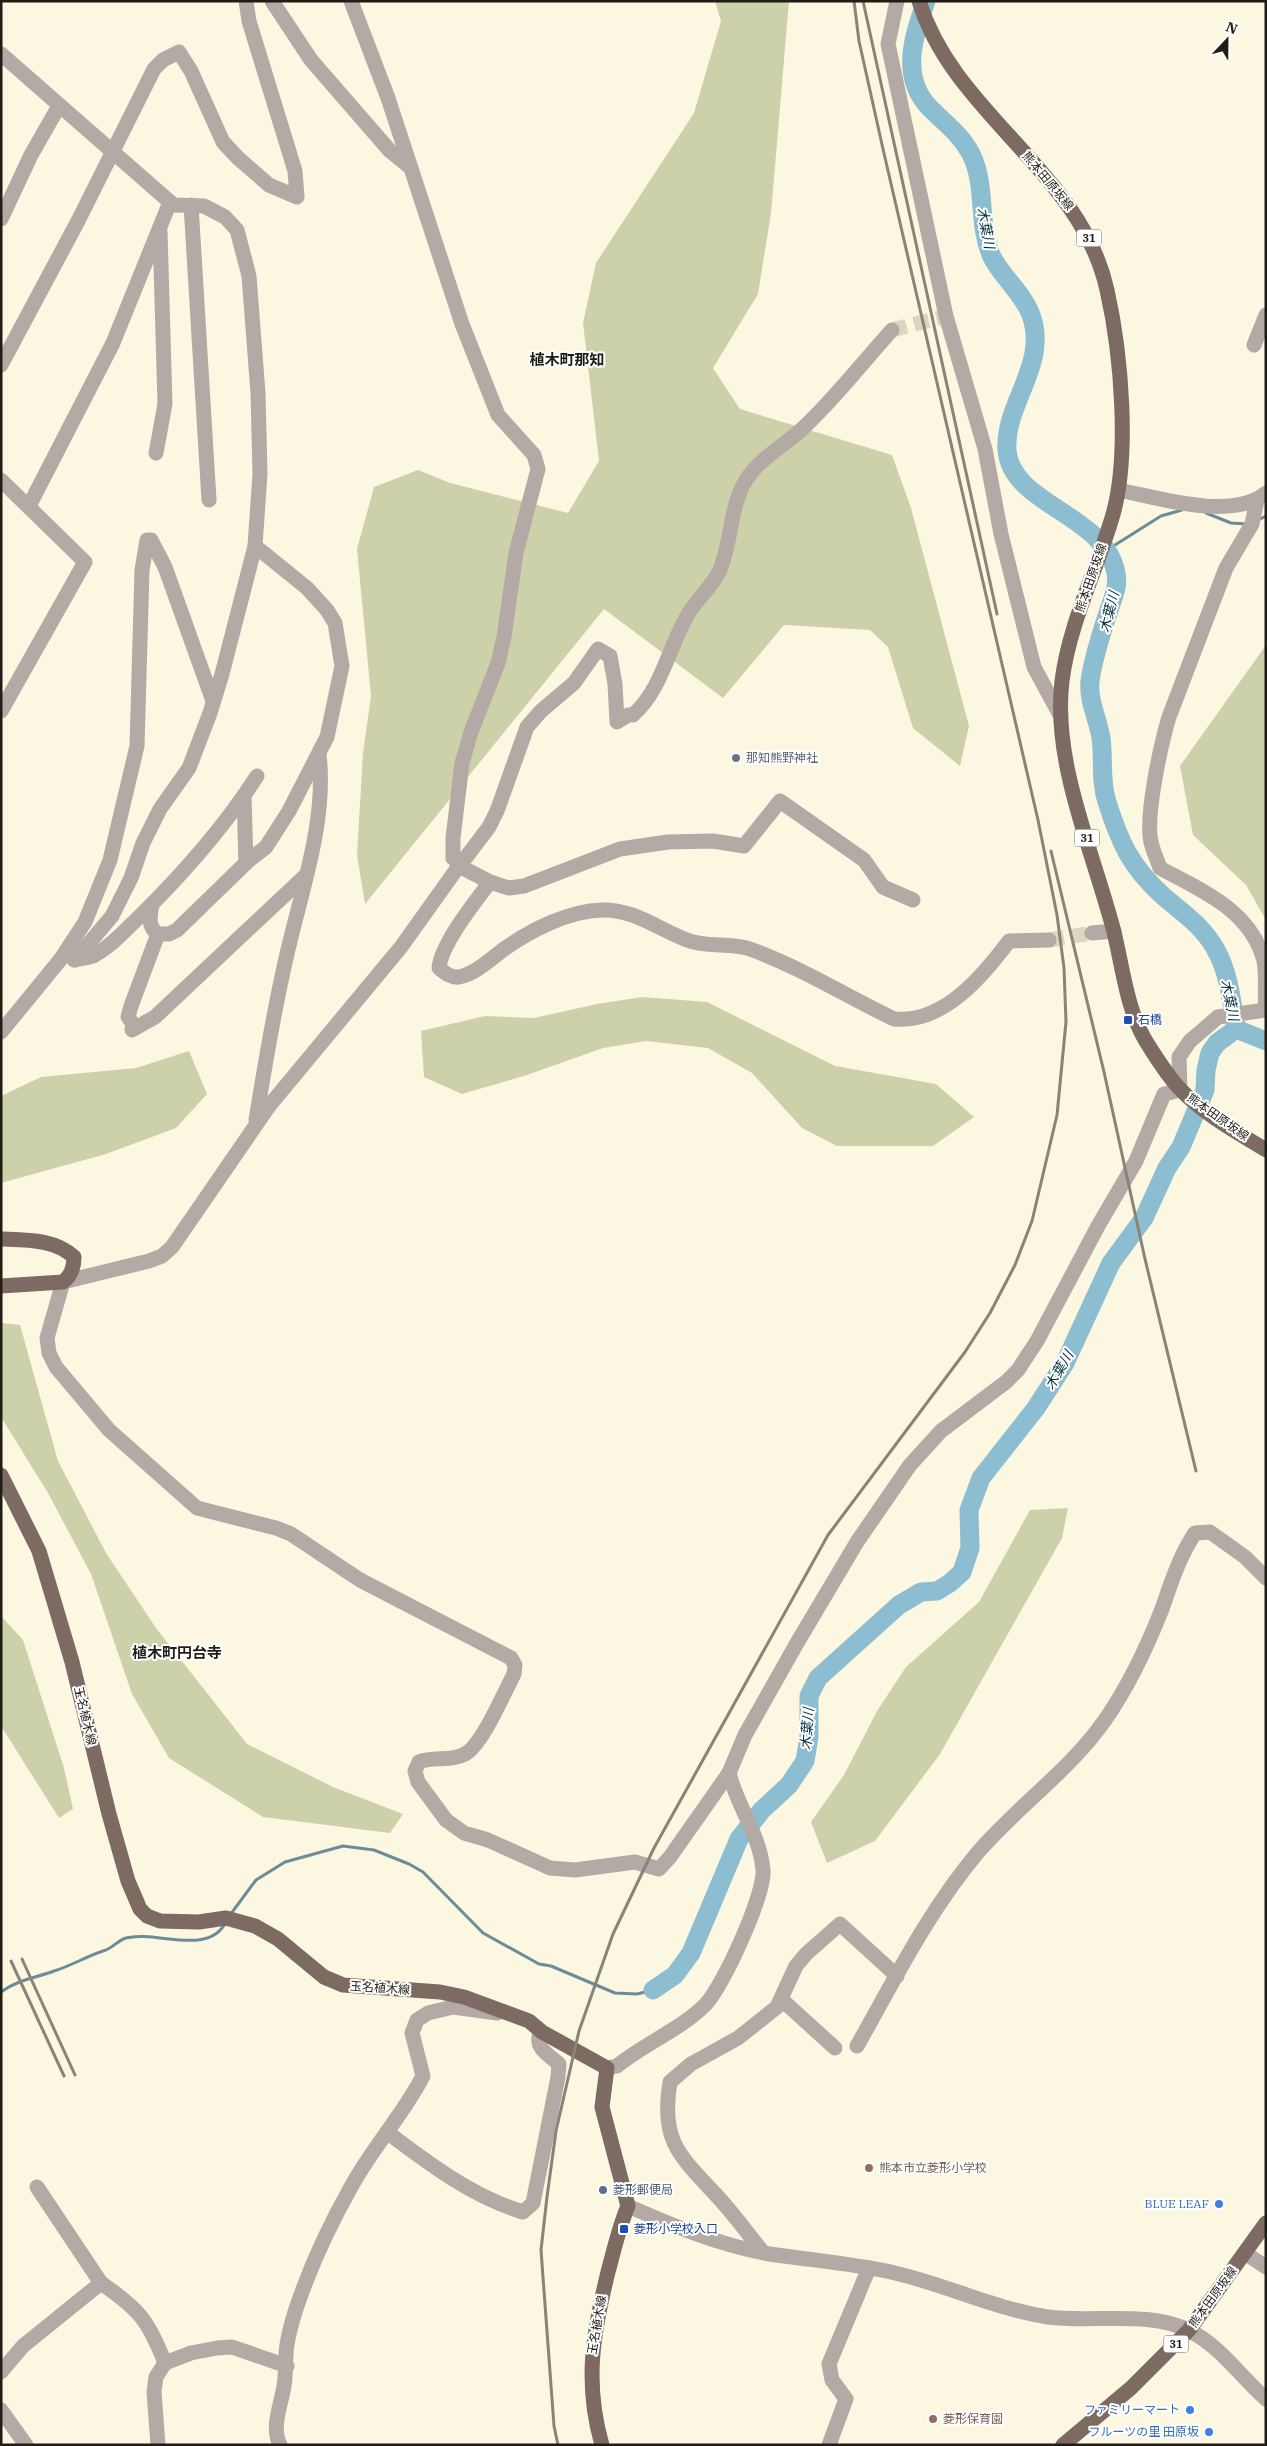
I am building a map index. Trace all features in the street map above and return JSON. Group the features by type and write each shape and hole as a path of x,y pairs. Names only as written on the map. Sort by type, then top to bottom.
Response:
{"main road":[{"name":"熊本田原坂線","path":"919,1 925,21 933,36 968,91 1058,190 1081,222 1098,257 1108,290 1120,387 1122,445 1119,490 1112,520 1071,637 1062,682 1064,758 1114,931 1128,997 1145,1041 1185,1093 1212,1116 1266,1150"},
{"path":"1,1239 36,1240 65,1249 74,1258 74,1266 68,1279 64,1282 1,1286"},
{"name":"玉名植木線","path":"1,1475 39,1551 72,1662 128,1882 140,1909 147,1916 160,1921 199,1922 226,1918 255,1926 278,1939 324,1978 343,1985 440,1992 464,1997 529,2022 541,2031 607,2068"},
{"path":"607,2068 602,2107 628,2206"},
{"name":"玉名植木線","path":"602,2445 594,2420 591,2392 592,2354 598,2313 621,2222 628,2206"},
{"name":"熊本田原坂線","path":"1063,2445 1131,2388 1189,2330 1266,2222"}],"street":[{"path":"1,365 113,152 154,69 163,60 178,52 191,71 223,142 269,185 297,197 295,171 250,21 246,1"},
{"path":"272,1 311,60 390,151 412,168"},
{"path":"351,1 412,168 454,303 498,415 534,455 538,469 516,553 504,637 498,663 471,732 462,763 453,858 459,861 463,868 490,882 509,888 524,886 620,849 668,842 713,841 744,846 780,801 864,860 883,887 912,900"},
{"path":"897,1 888,44 946,316 985,449 1001,534 1034,667 1062,717"},
{"path":"1,54 174,205 204,206 225,217 237,230 249,276 258,393 260,474 255,546 243,600 213,701 189,768 160,809 143,843 131,878 112,916 1,1032"},
{"path":"1,219 31,155 59,106"},
{"path":"29,506 113,342 170,202"},
{"path":"191,205 209,500"},
{"path":"156,453 165,404 160,227"},
{"path":"1254,345 1266,315"},
{"path":"459,861 464,860 489,827 497,811 527,727 541,711 574,683 598,649 610,656 615,684 617,722 628,715 633,715 645,705 659,681 687,616 719,571 730,539 735,507 751,473 800,431 849,382 865,359 892,330"},
{"path":"1,480 85,562 1,711"},
{"path":"1119,490 1192,505 1237,506 1261,496"},
{"path":"459,861 456,870 446,885 401,947 255,1125 193,1220 167,1252 149,1261 64,1282 47,1338 48,1353 56,1367 109,1430 197,1508 276,1528 291,1534 360,1580 511,1658 516,1665 514,1674 477,1743 465,1754 426,1758 418,1762 415,1771 418,1782 446,1820 464,1834 488,1840 550,1868 575,1870 635,1862 659,1869 670,1857 730,1773 745,1735 857,1542 910,1465 941,1431 1006,1382 1018,1370 1037,1342 1098,1226 1136,1161 1164,1094 1185,1093 1179,1057 1190,1041 1218,1017 1266,1010 1265,962 1255,934 1242,918 1219,900 1160,868 1150,841 1150,820 1162,741 1168,717 1226,568 1252,524 1261,496"},
{"path":"68,960 110,860 135,761 142,570 147,540 151,540 156,546 165,567 213,701"},
{"path":"152,904 149,921 152,930 158,934 169,934 177,930 266,846 319,755 327,737 342,666 335,624 327,610 307,588 255,546"},
{"path":"255,1125 279,988 305,876 311,858 320,800 321,773 319,755"},
{"path":"68,960 92,956 103,949 152,904 196,855 244,796 257,776"},
{"path":"244,796 246,863"},
{"path":"158,934 128,1017 132,1024 132,1030 162,1010 305,876"},
{"path":"490,882 453,936 439,962 439,968 447,975 458,977 474,970 508,946 544,926 570,916 601,910 624,911 688,940 705,944 733,944 751,949 816,979 894,1019 905,1020 943,1007 984,972 1009,941 1049,940"},
{"path":"1092,933 1114,931"},
{"path":"857,2046 929,1918 980,1850 1079,1754 1104,1721 1140,1658 1161,1611 1176,1568 1195,1533 1210,1532 1245,1556 1266,1578"},
{"path":"607,2068 617,2066 706,2004 725,1973 755,1906 762,1887 763,1870 754,1838 734,1793 730,1773"},
{"path":"763,2252 718,2196 690,2169 678,2152 669,2132 667,2099 670,2082 691,2064 738,2038 776,2008 796,1966 806,1954 840,1924 897,1976"},
{"path":"781,1999 835,2048"},
{"path":"280,2445 276,2437 275,2427 280,2409 286,2356 295,2312 322,2246 351,2186 423,2076 412,2033 417,2020 428,2013 453,2007 509,2014"},
{"path":"388,2132 473,2191 503,2206 523,2212 533,2203 558,2077 559,2064 540,2049 538,2038 541,2031"},
{"path":"37,2187 101,2283 123,2298 145,2320 152,2330 165,2362"},
{"path":"628,2206 696,2233 763,2252 869,2268 926,2281 1016,2311 1050,2317 1148,2321 1174,2324 1189,2330 1212,2346 1266,2399"},
{"path":"1245,2253 1266,2267"},
{"path":"830,2445 846,2399 832,2380 829,2364 869,2268"},
{"path":"1,2372 23,2346 101,2283"},
{"path":"158,2445 154,2392 156,2377 165,2362 190,2353 232,2347 286,2366"},
{"path":"1,2410 26,2445"}],"green space":[{"path":"715,1 789,1 771,213 758,294 713,368 740,409 892,455 911,508 969,726 960,766 913,728 888,647 870,630 784,625 723,698 604,609 365,904 357,855 363,753 371,696 357,549 374,487 418,470 450,483 568,513 599,461 583,323 596,263 694,113 721,21"},
{"path":"1266,645 1266,920 1246,885 1193,835 1180,766"},
{"path":"642,997 707,1002 835,1066 936,1084 974,1117 933,1146 837,1146 802,1128 752,1073 708,1048 646,1041 603,1048 527,1075 462,1094 424,1077 421,1031 485,1016 534,1018 597,1004"},
{"path":"189,1051 207,1094 176,1128 106,1154 1,1183 1,1096 41,1077 136,1068"},
{"path":"1,1323 20,1325 58,1461 106,1553 156,1628 247,1744 333,1787 403,1814 390,1833 263,1817 169,1758 132,1694 91,1574 48,1493 1,1417"},
{"path":"1068,1508 1062,1538 940,1754 875,1841 827,1863 811,1822 844,1775 877,1711 906,1667 979,1602 1030,1510"},
{"path":"1,1616 23,1640 64,1768 73,1809 59,1818 1,1726"}],"waterway":[{"name":"木葉川","path":"653,1990 675,1975 691,1953 739,1839 762,1810 789,1785 805,1761 809,1737 809,1696 818,1678 899,1605 921,1592 937,1591 962,1572 970,1548 969,1510 981,1478 1036,1408 1065,1363 1111,1263 1144,1218 1167,1168 1181,1147 1205,1090 1206,1070 1210,1053 1217,1043 1236,1029 1227,978 1211,941 1199,927 1163,896 1143,875 1122,842 1107,802 1103,778 1101,738 1092,703 1090,681 1097,647 1116,588 1116,573 1108,553 1095,537 1078,523 1040,498 1024,484 1012,469 1007,450 1008,433 1012,416 1031,367 1035,333 1027,307 996,264 987,244 979,179 971,154 957,134 928,106 919,94 914,81 912,68 914,41 926,1"},
{"path":"1107,550 1161,516 1182,510"},
{"path":"1206,513 1231,523 1247,524"},
{"path":"1258,520 1266,516"},
{"path":"1236,1029 1266,1041"},
{"path":"230,1915 256,1880 285,1862 343,1846 374,1850 409,1864 423,1872 483,1933 539,1964 551,1966 615,1993 637,1994 653,1990"},
{"path":"1,1992 20,1982 60,1969 106,1950 126,1938 138,1936 180,1940 207,1938 218,1932 226,1922"}],"tunnel":[{"path":"892,330 946,316"},
{"path":"1049,940 1092,933"}],"railway":[{"path":"558,2445 554,2426 541,2250 556,2131 579,2031 613,1934 654,1848 828,1535 965,1352 990,1313 1015,1265 1032,1221 1057,1115 1066,1022 1064,968 1057,915 1038,820 859,41 854,1"},
{"path":"863,1 997,614"},
{"path":"1051,851 1196,1471"},
{"path":"22,1959 75,2075"},
{"path":"11,1961 64,2076"}],"place":[{"name":"那知熊野神社","path":"736,758"},
{"name":"石橋","path":"1128,1020"},
{"name":"熊本市立菱形小学校","path":"869,2168"},
{"name":"菱形郵便局","path":"603,2190"},
{"name":"BLUE LEAF","path":"1219,2204"},
{"name":"菱形小学校入口","path":"624,2229"},
{"name":"ファミリーマート","path":"1190,2410"},
{"name":"菱形保育園","path":"933,2419"},
{"name":"フルーツの里 田原坂","path":"1209,2432"}],"district":[{"name":"植木町那知","path":"567,360"},
{"name":"植木町円台寺","path":"177,1653"}]}
